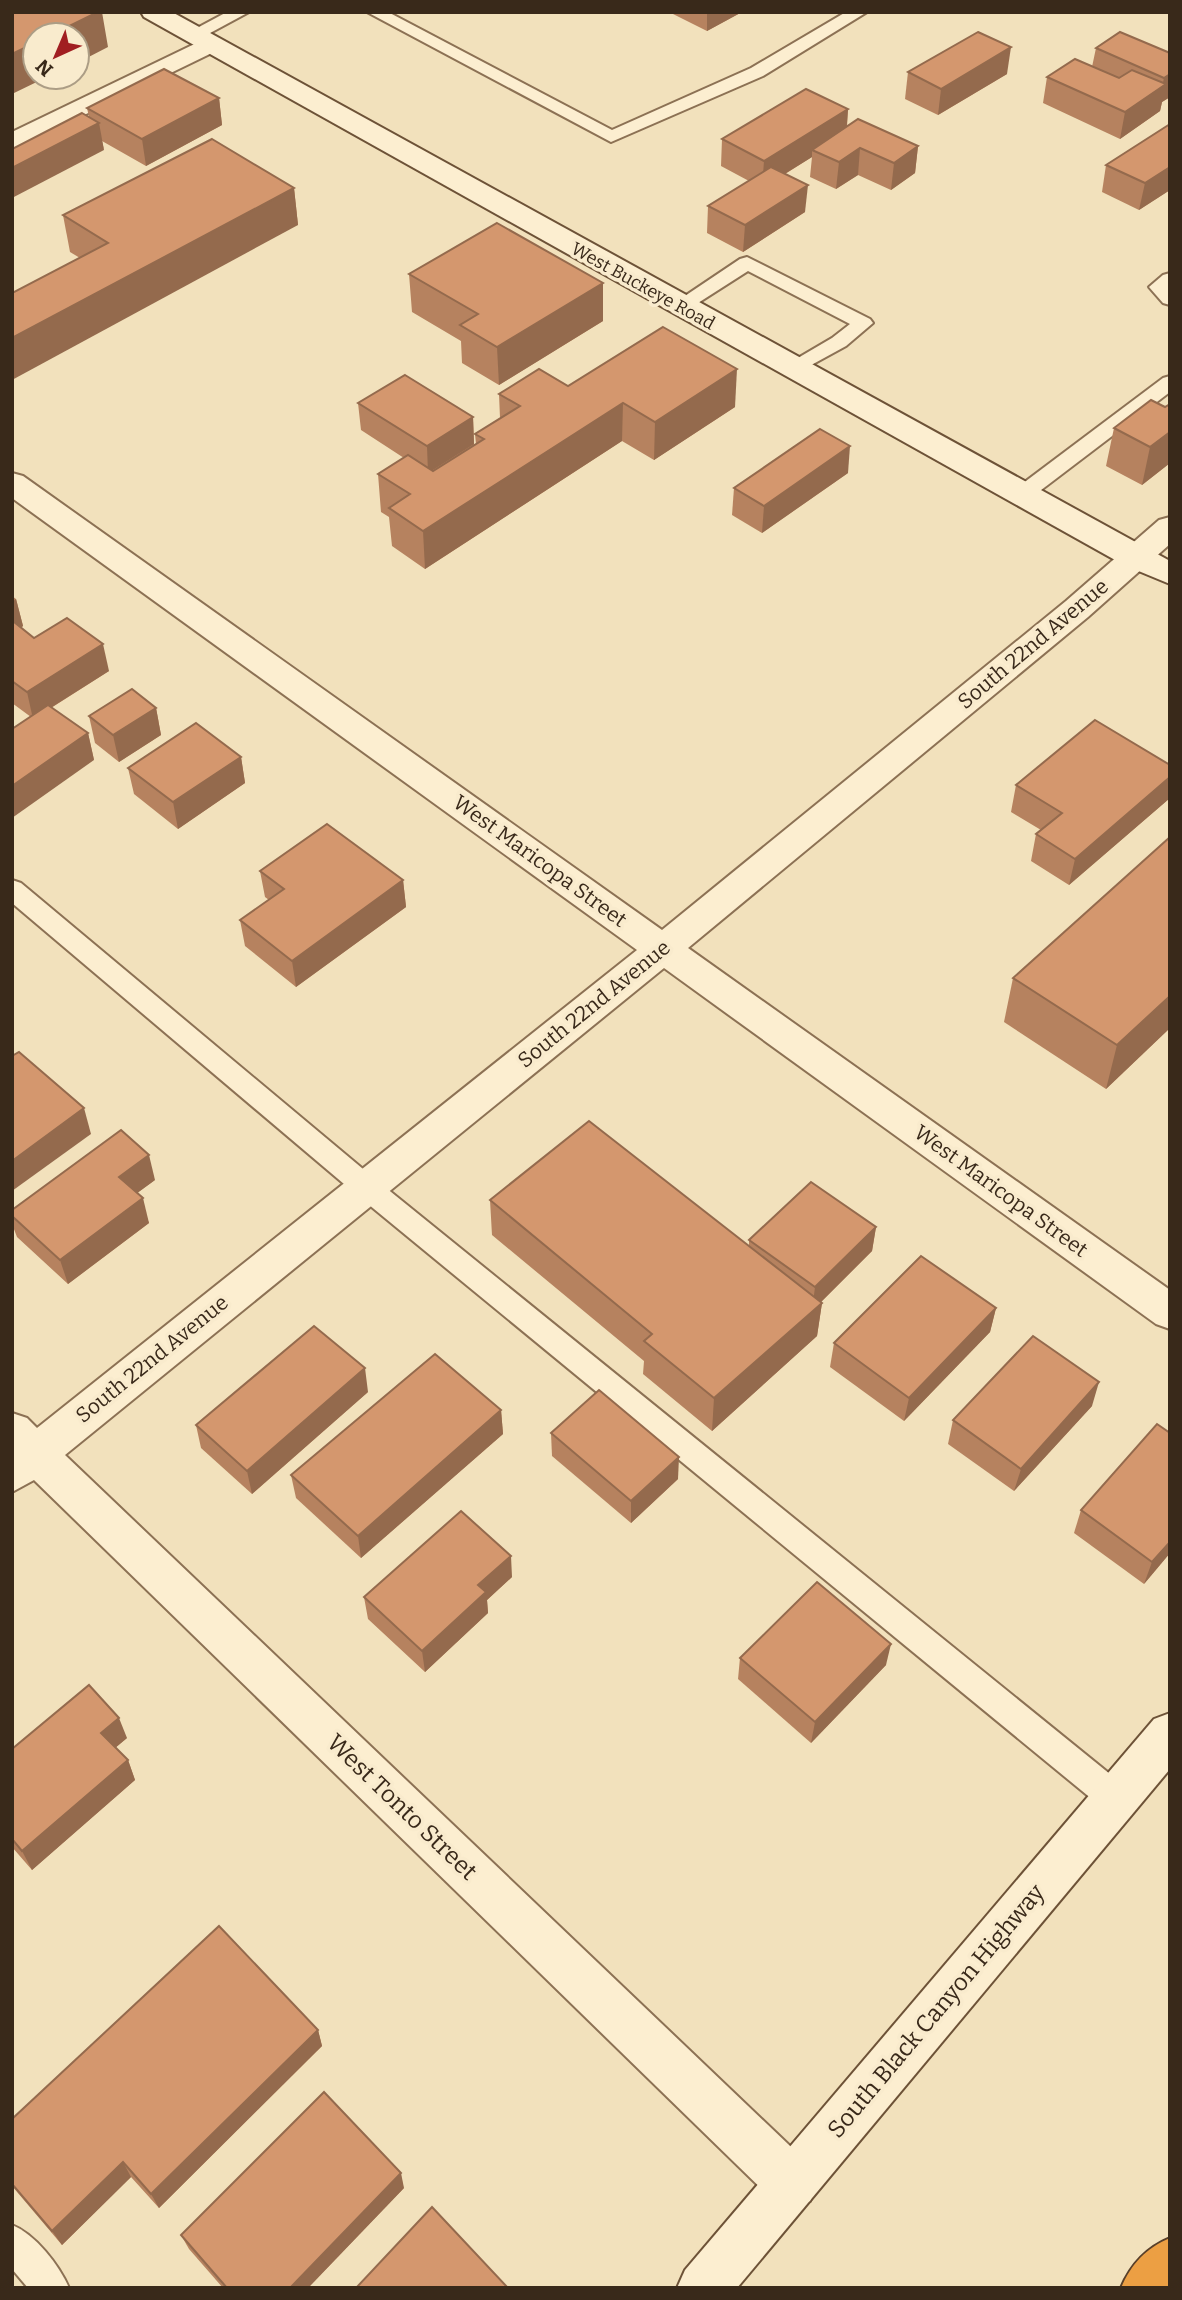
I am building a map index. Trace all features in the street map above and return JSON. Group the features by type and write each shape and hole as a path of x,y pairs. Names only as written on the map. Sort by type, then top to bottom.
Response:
{"highway":[{"path":"1147,2288 1170,2264"}],"street":[{"name":"West Buckeye Road","path":"153,12 1135,558 1170,574"},
{"path":"12,142 201,40"},
{"name":"West Maricopa Street","path":"12,483 1170,1312"},
{"name":"South 22nd Avenue","path":"20,1452 366,1187 663,949 1170,527"},
{"name":"West Buckeye Road","path":"1135,558 1170,584"},
{"name":"West Tonto Street","path":"20,1452 792,2183"},
{"name":"South Black Canyon Highway","path":"703,2288 1170,1734"}],"lane":[{"path":"201,40 241,12"},
{"path":"375,12 611,137 757,72 859,12"},
{"path":"680,306 747,263 863,323 839,342 793,369"},
{"path":"1170,279 1159,287 1170,299"},
{"path":"1021,495 1170,382"},
{"path":"12,889 366,1187 1115,1798"},
{"path":"12,2242 51,2288"}],"building":[{"path":"12,12 98,12 80,21 21,21 21,50 12,54"},
{"path":"978,32 1011,47 941,89 908,72"},
{"path":"1120,32 1170,53 1170,74 1164,78 1096,48"},
{"path":"1075,59 1119,78 1132,70 1166,84 1125,112 1047,77"},
{"path":"164,69 219,98 142,139 87,108"},
{"path":"806,89 848,109 764,161 722,139"},
{"path":"82,113 99,123 12,168 12,149"},
{"path":"858,119 918,146 894,163 860,148 839,162 812,150"},
{"path":"1170,124 1170,167 1145,183 1106,165"},
{"path":"212,139 294,188 12,338 12,293 108,243 63,215"},
{"path":"771,167 808,185 745,225 708,206"},
{"path":"497,223 603,283 497,347 460,325 478,314 409,274"},
{"path":"663,327 737,369 655,422 623,403 423,531 389,508 410,494 378,474 408,455 433,471 484,439 475,434 520,406 499,394 539,369 568,386"},
{"path":"405,375 473,417 427,446 358,403"},
{"path":"1151,400 1165,407 1170,404 1170,432 1150,447 1114,428"},
{"path":"820,429 850,446 764,506 734,488"},
{"path":"67,618 103,644 27,692 12,681 12,623 34,638"},
{"path":"132,689 156,708 113,735 89,716"},
{"path":"48,705 88,733 12,786 12,729"},
{"path":"1095,720 1170,765 1170,777 1075,859 1036,834 1062,813 1016,785"},
{"path":"196,723 241,757 173,802 128,768"},
{"path":"327,824 403,880 292,961 240,920 284,889 260,871"},
{"path":"1170,837 1170,996 1117,1045 1013,978"},
{"path":"19,1052 84,1108 12,1161 12,1056"},
{"path":"589,1121 822,1303 714,1398 644,1341 652,1334 490,1200"},
{"path":"121,1130 149,1155 119,1177 143,1198 60,1260 12,1216 12,1210"},
{"path":"811,1182 876,1227 815,1287 749,1240"},
{"path":"921,1256 996,1308 909,1398 834,1343"},
{"path":"314,1326 365,1368 247,1471 196,1425"},
{"path":"1033,1336 1099,1382 1021,1469 953,1420"},
{"path":"435,1354 501,1410 358,1536 291,1475"},
{"path":"599,1390 679,1457 631,1501 551,1433"},
{"path":"1157,1424 1170,1433 1170,1542 1152,1562 1081,1510"},
{"path":"461,1511 511,1556 478,1585 486,1592 422,1651 364,1597"},
{"path":"817,1582 891,1644 815,1722 740,1658"},
{"path":"89,1685 119,1718 101,1733 128,1760 22,1851 12,1839 12,1749"},
{"path":"219,1926 318,2030 151,2194 123,2162 52,2231 12,2184 12,2119"},
{"path":"324,2092 401,2173 290,2288 227,2288 181,2235"},
{"path":"432,2207 508,2288 356,2288"}]}
